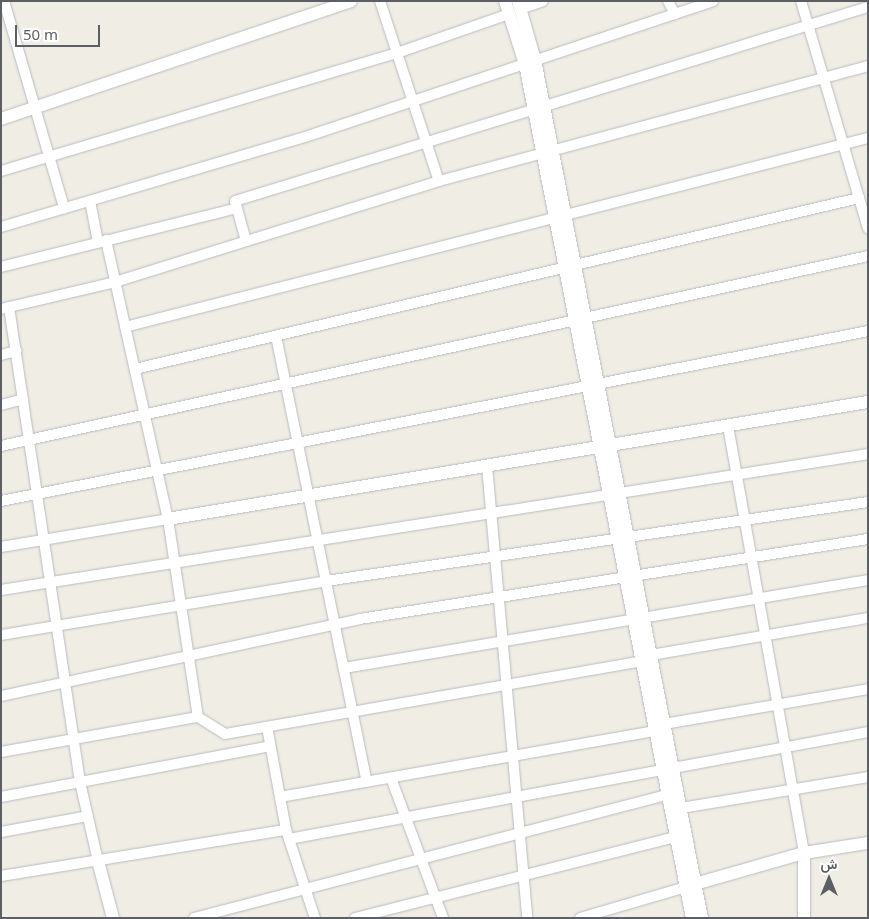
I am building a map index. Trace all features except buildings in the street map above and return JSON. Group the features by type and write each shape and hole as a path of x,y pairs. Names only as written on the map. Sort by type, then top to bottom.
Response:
{"street":[{"path":"4,1 64,208"},
{"path":"1,119 350,1"},
{"path":"380,1 439,180"},
{"path":"505,1 516,8 530,62 630,577 648,659 658,727 691,886 702,918"},
{"path":"1,171 397,53 516,8 543,1"},
{"path":"668,1 675,14"},
{"path":"1,227 413,101 713,1"},
{"path":"800,1 859,198 865,211 868,228"},
{"path":"246,241 234,201 868,8"},
{"path":"113,918 80,782 16,351 5,308 115,282 439,180 868,66"},
{"path":"125,327 868,138"},
{"path":"134,369 859,198"},
{"path":"90,201 115,282 168,519 198,717"},
{"path":"1,266 236,208"},
{"path":"1,446 868,256"},
{"path":"1,501 868,330"},
{"path":"276,336 368,782"},
{"path":"1,355 16,351"},
{"path":"1,405 23,399"},
{"path":"1,547 868,402"},
{"path":"728,426 804,853 804,918"},
{"path":"1,590 51,584 868,454"},
{"path":"487,466 527,918"},
{"path":"1,635 326,581 868,502"},
{"path":"1,696 335,625 868,540"},
{"path":"344,668 868,580"},
{"path":"1,752 198,717 225,734 506,685 868,618"},
{"path":"280,797 513,756 777,704 868,689"},
{"path":"267,727 288,835 315,918"},
{"path":"1,876 405,817 868,732"},
{"path":"1,797 270,746"},
{"path":"681,808 868,777"},
{"path":"391,778 443,918"},
{"path":"673,794 681,808 681,836"},
{"path":"194,918 673,794"},
{"path":"1,832 88,816"},
{"path":"355,918 681,836"},
{"path":"580,918 804,853 868,843"},
{"path":"691,886 692,918"}]}
